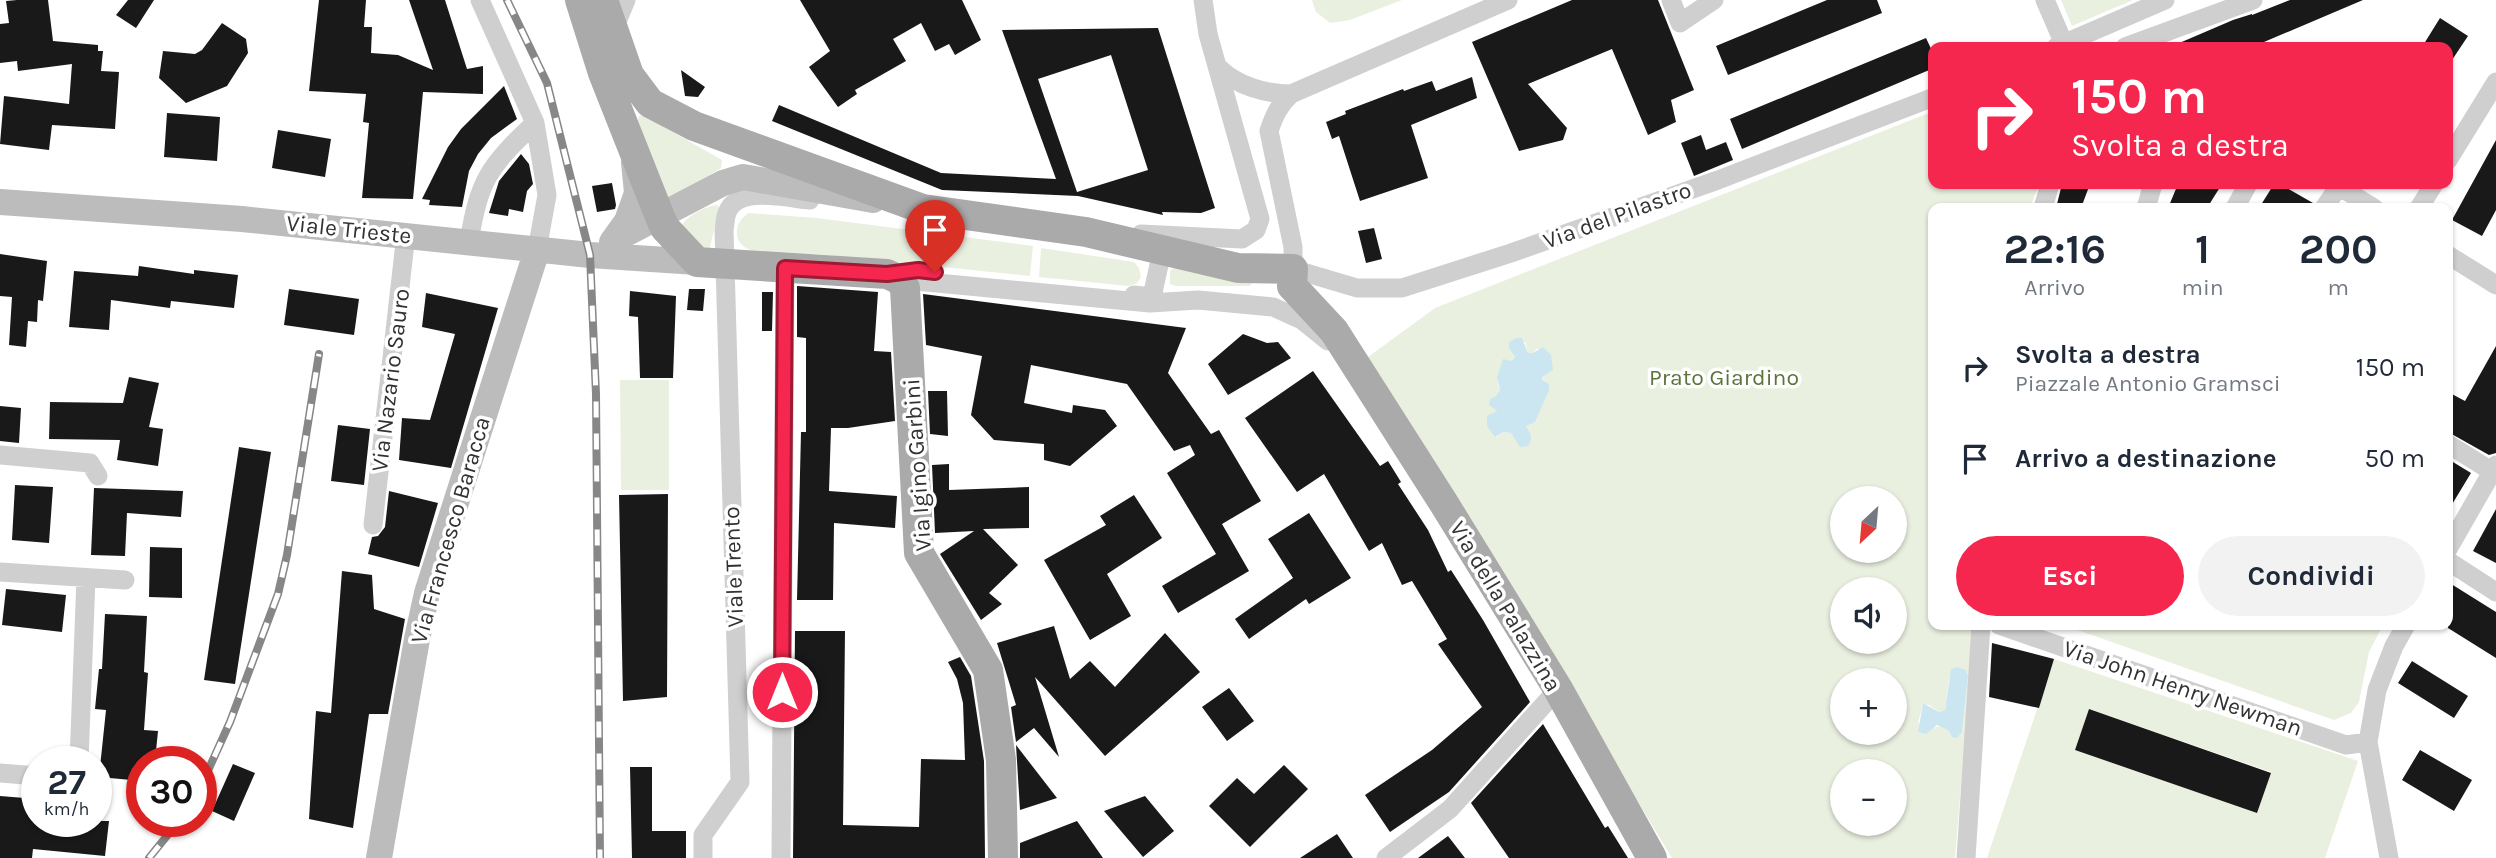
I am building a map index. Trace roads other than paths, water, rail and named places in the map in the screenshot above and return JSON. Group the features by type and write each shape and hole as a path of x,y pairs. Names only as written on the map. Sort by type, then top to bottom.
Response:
{"main road":[{"path":"580,0 603,73 665,228 710,263 896,281"},
{"path":"603,0 629,75 650,103 694,126 923,209"},
{"path":"604,248 627,221 637,193 634,151"},
{"path":"604,248 723,183 743,177 923,209 1086,232 1238,268 1293,269"},
{"name":"Viale Trieste","path":"0,202 242,219 406,234 537,250 604,248 710,263"},
{"name":"Via Francesco Baracca","path":"379,858 416,639 428,593 537,250"},
{"name":"Via della Palazzina","path":"1293,269 1292,286 1334,331 1558,689 1648,857"},
{"name":"Via Igino Garbini","path":"896,281 919,553 988,670 1001,760 1003,858"}],"street":[{"path":"480,0 535,123 547,195 537,250"},
{"path":"613,31 626,0"},
{"path":"1086,232 1241,239 1256,230 1259,219 1208,34 1203,0"},
{"path":"1293,269 1293,247 1269,131 1275,113 1283,102 1291,94 1508,0"},
{"path":"1671,0 1680,23 1714,0"},
{"path":"2046,0 2059,42"},
{"path":"2069,42 2165,0"},
{"path":"2139,42 2253,0"},
{"path":"1219,68 1239,83 1280,94 1291,94"},
{"path":"2453,152 2496,82"},
{"name":"Via del Pilastro","path":"1293,269 1357,288 1402,288 1511,253 1718,180 1928,99"},
{"path":"468,242 475,206 486,177 503,153 535,123"},
{"path":"2343,189 2366,203"},
{"path":"772,267 732,247 724,230 727,212 736,200 749,195 923,209"},
{"name":"Viale Trento","path":"703,858 703,835 740,782 710,263 724,230"},
{"name":"Via Nazario Sauro","path":"373,525 406,234"},
{"path":"896,281 918,270 1152,297 1162,251"},
{"path":"2453,258 2496,285"},
{"name":"Viale Trento","path":"772,267 781,858"},
{"name":"Via della Palazzina","path":"896,281 1150,303 1198,300 1273,307 1302,320 1350,359"},
{"path":"2453,447 2495,470 2453,541"},
{"path":"0,455 90,463 98,476"},
{"path":"2453,564 2496,592"},
{"path":"0,572 125,580"},
{"path":"80,746 86,578"},
{"path":"1966,858 1981,630"},
{"name":"Via John Henry Newman","path":"2013,630 2346,745 2368,743"},
{"path":"2389,858 2368,743 2377,690 2403,630"},
{"path":"1386,858 1450,809 1558,689"},
{"path":"0,773 21,775"}],"water":[{"path":"1522,338 1528,353 1543,347 1551,355 1553,370 1542,377 1543,381 1549,384 1549,390 1535,422 1526,426 1531,436 1530,443 1520,447 1511,433 1503,432 1495,437 1487,426 1487,416 1497,411 1489,405 1490,399 1500,390 1497,377 1503,359 1512,361 1515,357 1509,348 1509,342"},
{"path":"1957,667 1966,670 1968,676 1962,732 1957,738 1952,737 1948,730 1937,725 1926,734 1918,732 1923,703 1939,712 1945,710 1951,669"}],"railway":[{"path":"507,0 547,83 590,255 596,394 600,858"},
{"path":"217,751 278,594 287,555 319,354"},
{"path":"149,858 166,837"}],"park label":[{"name":"Prato Giardino","path":"1724,377"}]}
